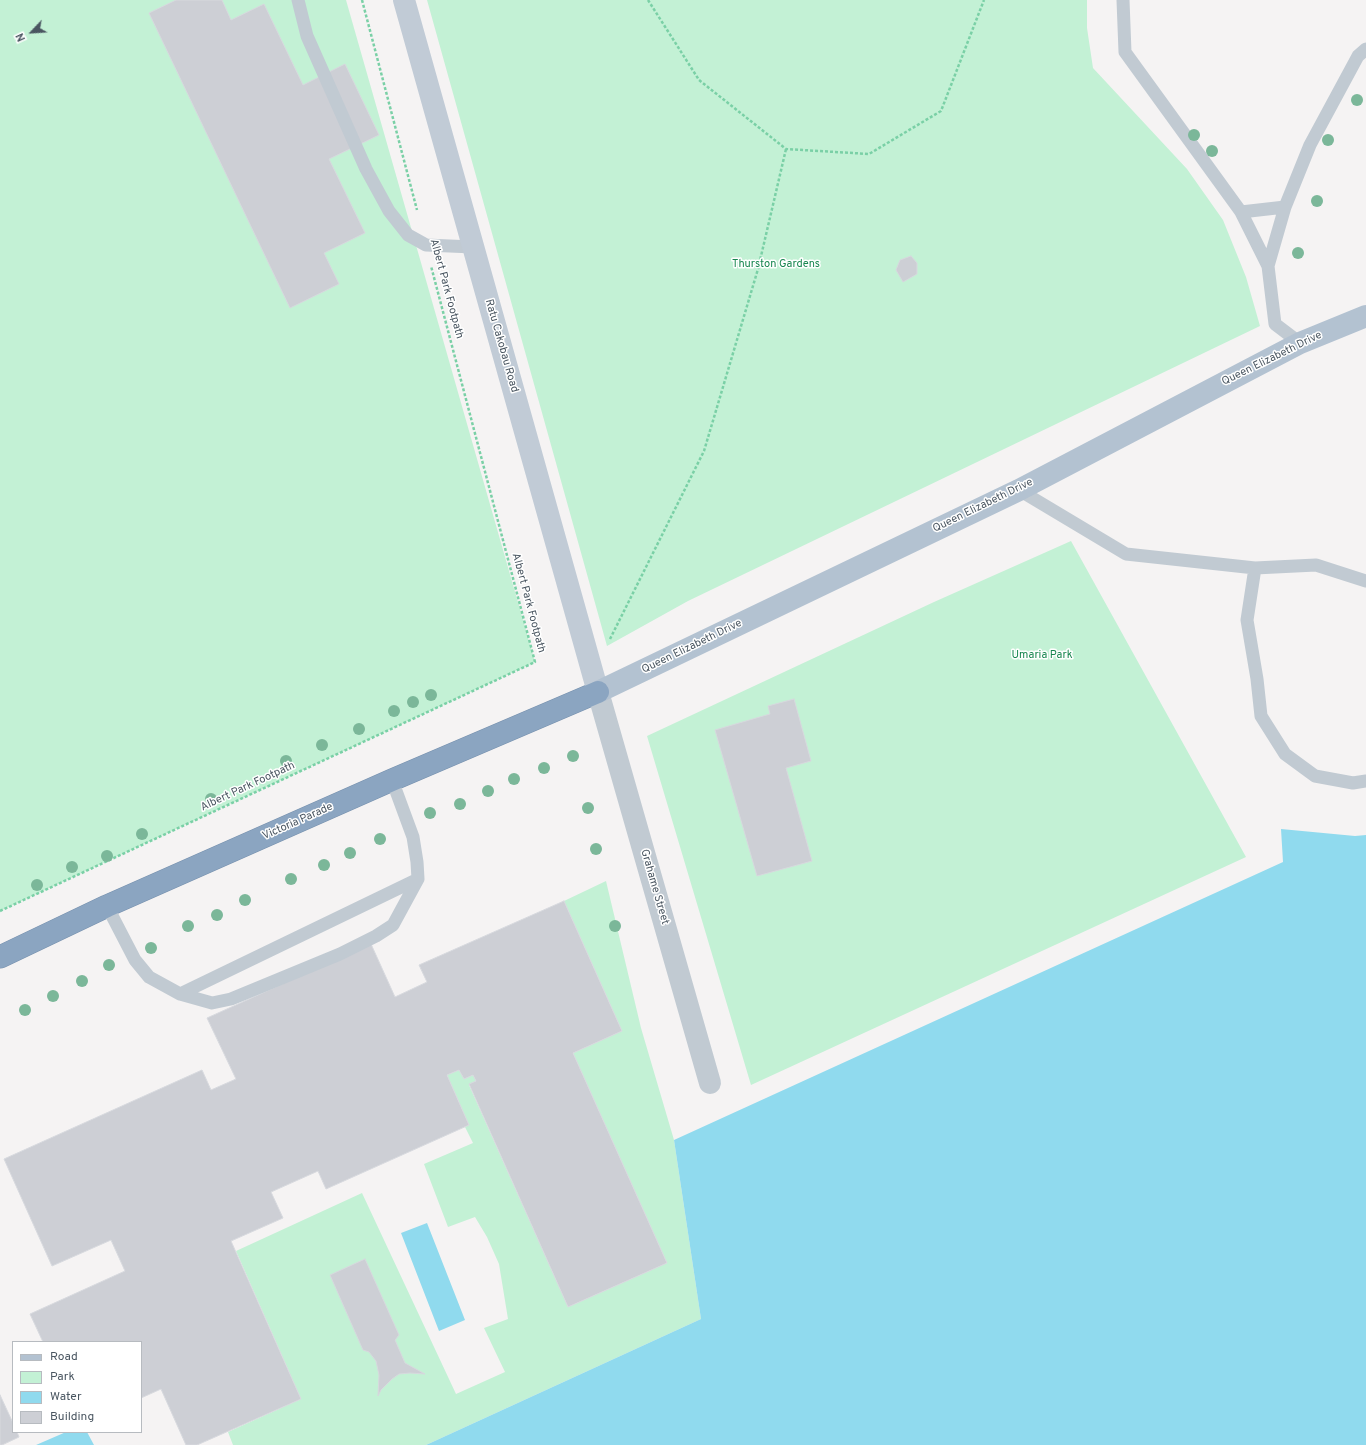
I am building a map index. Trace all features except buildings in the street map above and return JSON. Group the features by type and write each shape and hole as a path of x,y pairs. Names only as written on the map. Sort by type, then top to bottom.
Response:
{"highway":[{"name":"Victoria Parade","path":"0,957 107,906 392,780 598,692"}],"main road":[{"name":"Ratu Cakobau Road","path":"404,0 598,692"},
{"name":"Queen Elizabeth Drive","path":"598,692 1018,490 1300,343 1366,316"}],"street":[{"name":"Grahame Street","path":"598,692 710,1083"}],"lane":[{"path":"298,0 307,36 366,169 389,211 408,234 426,245 473,247"},
{"path":"1123,0 1125,52 1241,212 1268,266 1275,324 1300,343"},
{"path":"1268,266 1285,206 1310,145 1358,56 1366,49"},
{"path":"1241,212 1285,206"},
{"path":"1018,490 1126,554 1255,568 1316,564 1366,581"},
{"path":"1255,568 1247,620 1257,679 1261,716 1285,754 1315,776 1353,783 1366,782"},
{"path":"107,906 134,960 149,977 180,994 212,1003 231,999 340,954 376,936 393,925 418,879 413,837 392,780"},
{"path":"180,994 418,879"}],"path":[{"name":"Albert Park Footpath","path":"0,911 535,662 362,0"},
{"path":"648,0 699,80 786,149 868,154 941,111 984,0"},
{"path":"607,646 704,451 758,269 786,149"}],"green space":[{"path":"0,0 346,0 535,662 0,911"},
{"name":"Thurston Gardens","path":"427,0 1087,0 1087,28 1093,68 1187,169 1223,220 1246,277 1260,326 688,601 607,646"},
{"name":"Umaria Park","path":"1071,541 1246,857 751,1085 647,736 934,602"},
{"path":"606,881 641,1028 674,1140 701,1319 426,1445 233,1445 228,1432 301,1399 236,1251 362,1193 456,1394 505,1372 484,1328 508,1319 499,1264 487,1237 475,1217 448,1227 424,1164 473,1143 465,1127 469,1125 447,1075 459,1070 464,1079 473,1075 476,1081 469,1085 568,1307 667,1263 573,1053 622,1031 564,901"}],"water":[{"path":"1281,829 1355,836 1366,835 1366,1445 426,1445 701,1319 674,1140 1283,862"},
{"path":"427,1223 465,1320 439,1331 401,1233"},
{"path":"64,1433 88,1433 94,1445 36,1445"}]}
